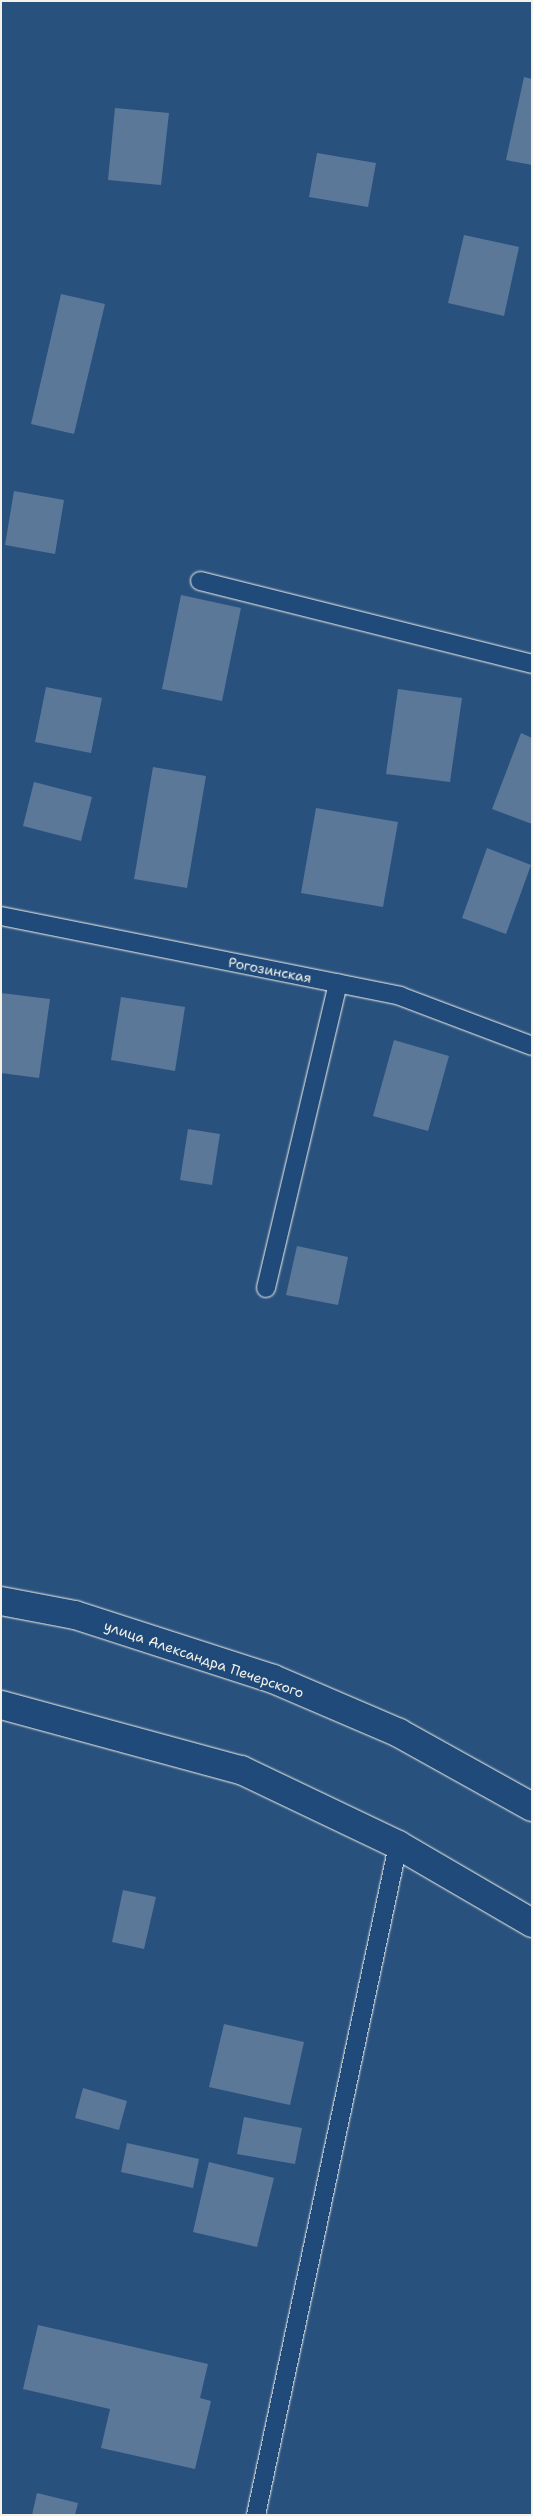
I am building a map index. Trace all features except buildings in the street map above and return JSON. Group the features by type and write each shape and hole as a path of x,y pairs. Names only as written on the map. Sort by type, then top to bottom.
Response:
{"street":[{"name":"улица Александра Печерского","path":"1,1601 75,1615 272,1679 399,1733 532,1807"},
{"path":"1,1705 241,1770 398,1845 532,1923"}],"lane":[{"path":"200,581 532,664"},
{"name":"Рогозинская","path":"1,916 400,996 532,1046"},
{"path":"266,1288 338,984"},
{"path":"256,2515 398,1845"}]}
